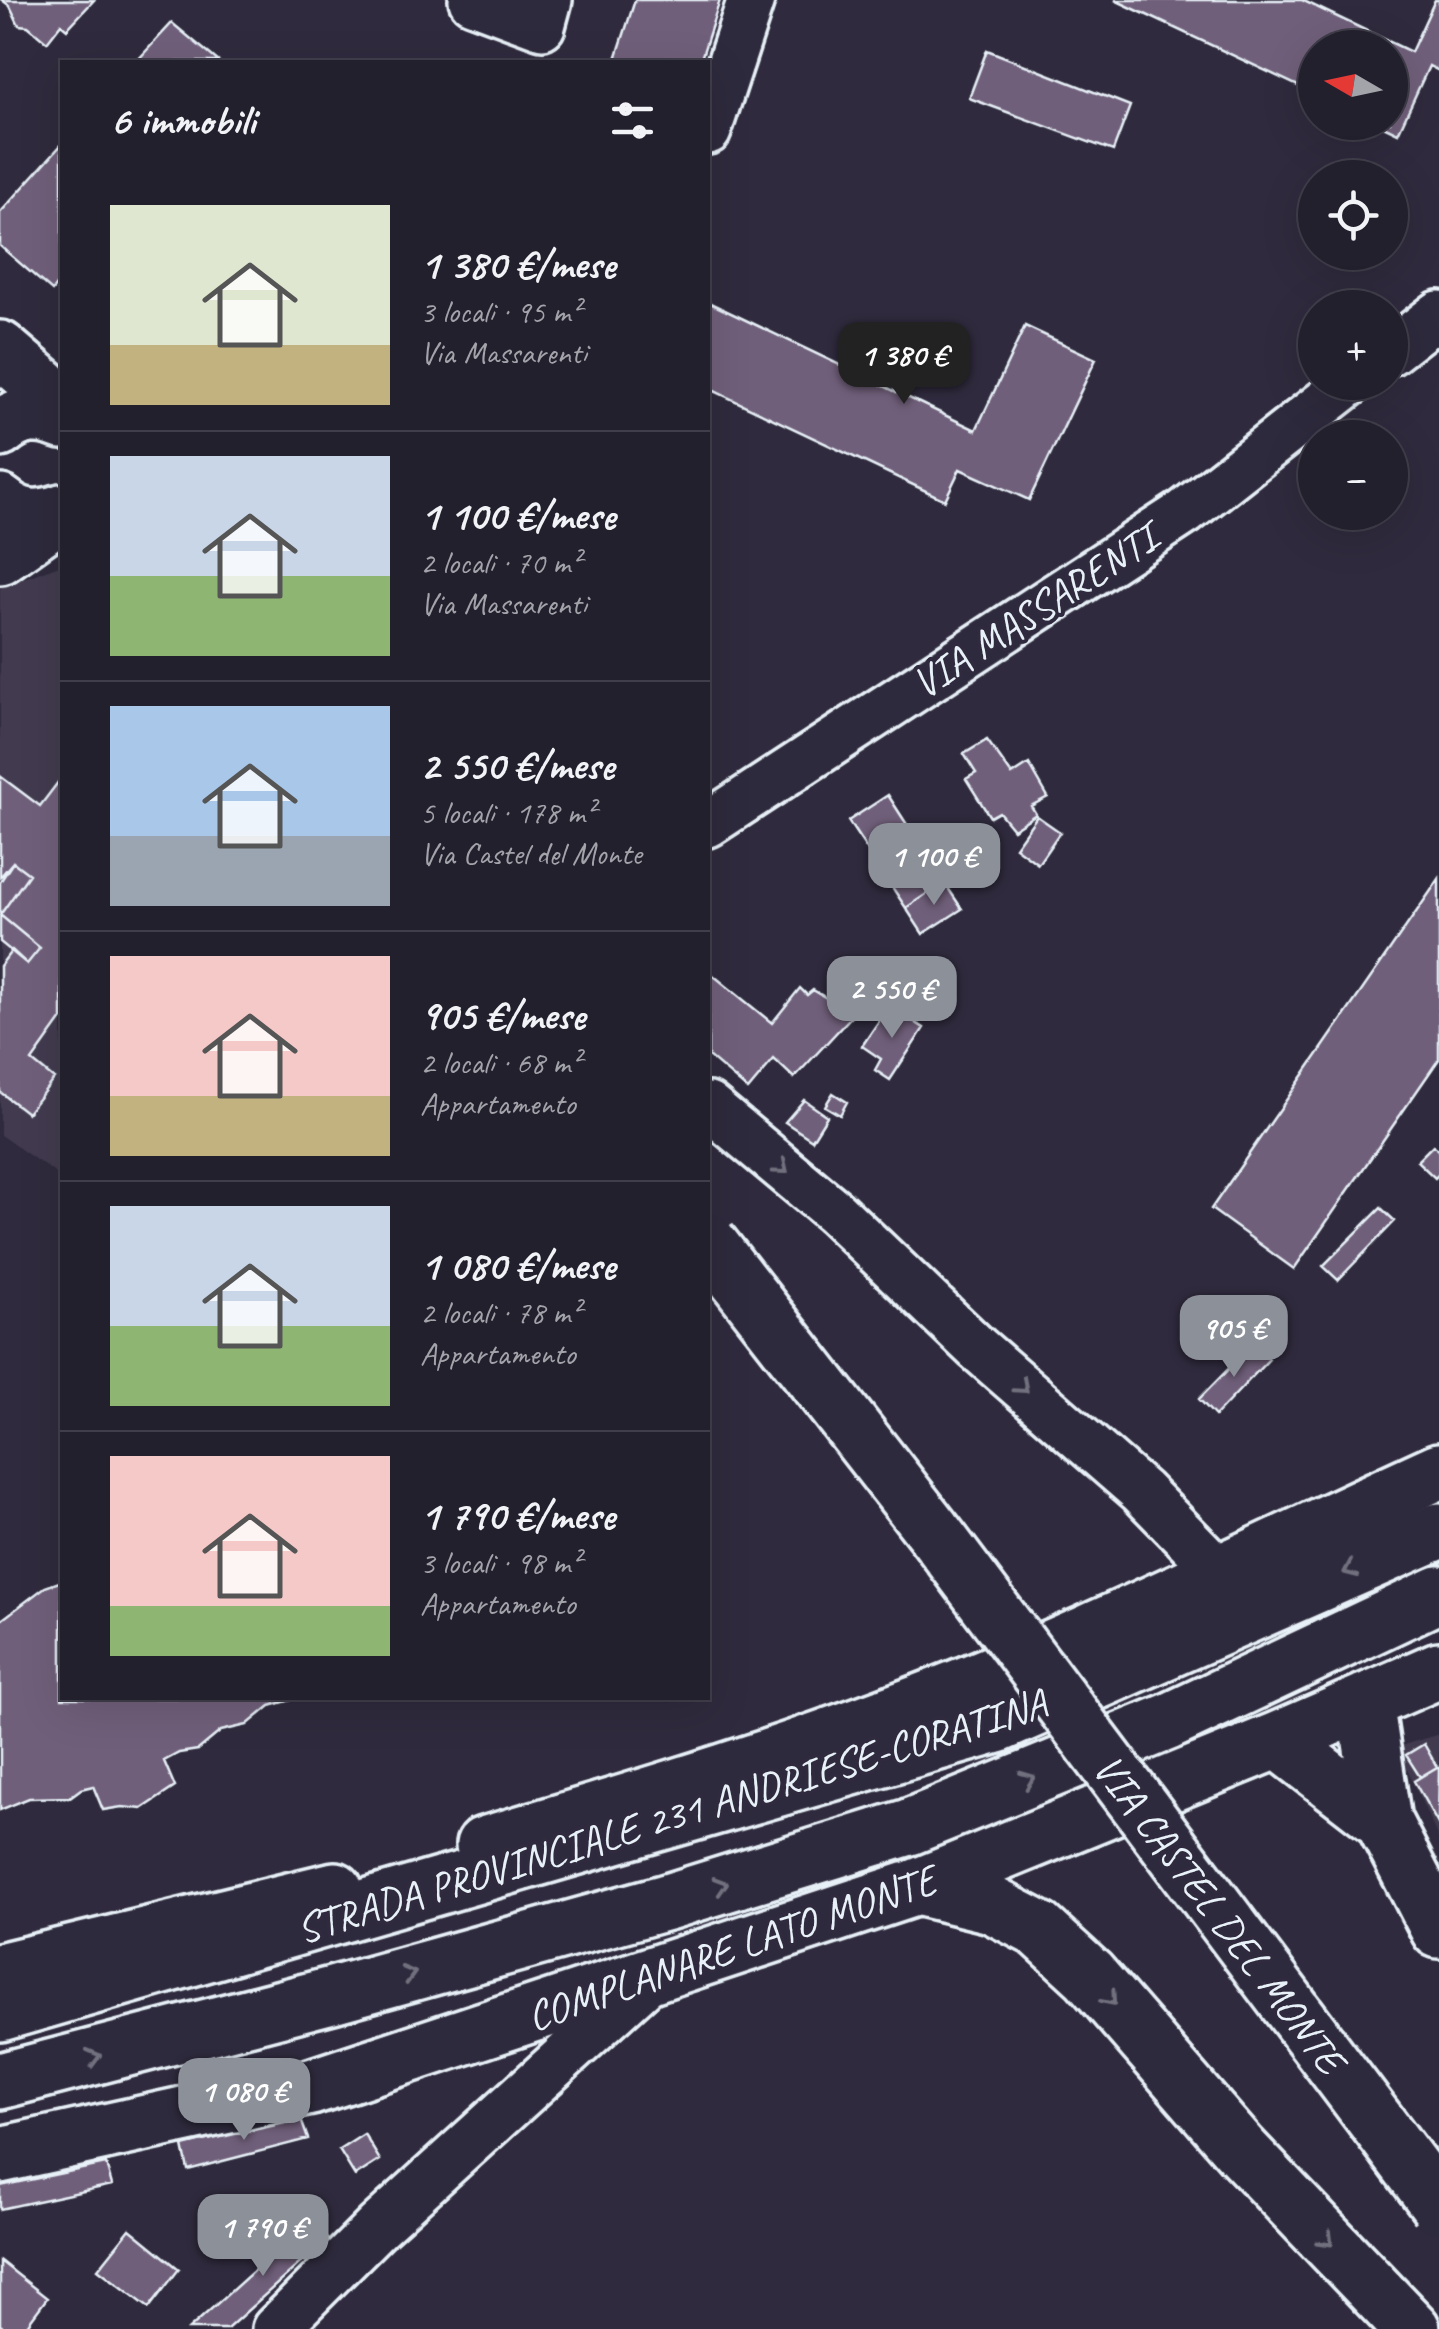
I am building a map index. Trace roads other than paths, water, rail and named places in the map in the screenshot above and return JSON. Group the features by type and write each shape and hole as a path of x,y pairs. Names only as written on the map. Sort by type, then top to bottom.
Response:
{"main road":[{"path":"0,348 44,386 60,414"},
{"path":"0,429 34,414 60,418"},
{"path":"0,503 28,518 60,513"},
{"path":"0,556 60,513"},
{"name":"VIA CASTEL DEL MONTE","path":"710,1245 937,1536 1439,2205"},
{"path":"0,1971 318,1895 648,1796 883,1717 1082,1636 1439,1471"},
{"name":"STRADA PROVINCIALE 231 ANDRIESE-CORATINA","path":"0,2013 998,1725 1439,1531"},
{"name":"STRADA PROVINCIALE 231 ANDRIESE-CORATINA","path":"0,2082 630,1912 909,1827 1168,1722 1439,1594"},
{"name":"COMPLANARE LATO MONTE","path":"0,2155 311,2088 917,1887 1439,1670"},
{"path":"1365,1702 1383,1821 1439,1930"},
{"path":"1278,1740 1383,1821"},
{"path":"1023,1844 1024,1875 1040,1930"},
{"path":"917,1887 992,1905 1040,1930 1089,1976 1241,2150 1412,2329"}],"street":[{"path":"472,0 542,26 549,0"},
{"path":"710,125 751,0"},
{"path":"1408,338 1439,314"},
{"name":"VIA MASSARENTI","path":"710,823 1186,512 1328,400"},
{"path":"710,1108 835,1212 978,1348 1141,1491 1219,1571"},
{"path":"275,2329 378,2226 658,1972"}]}
